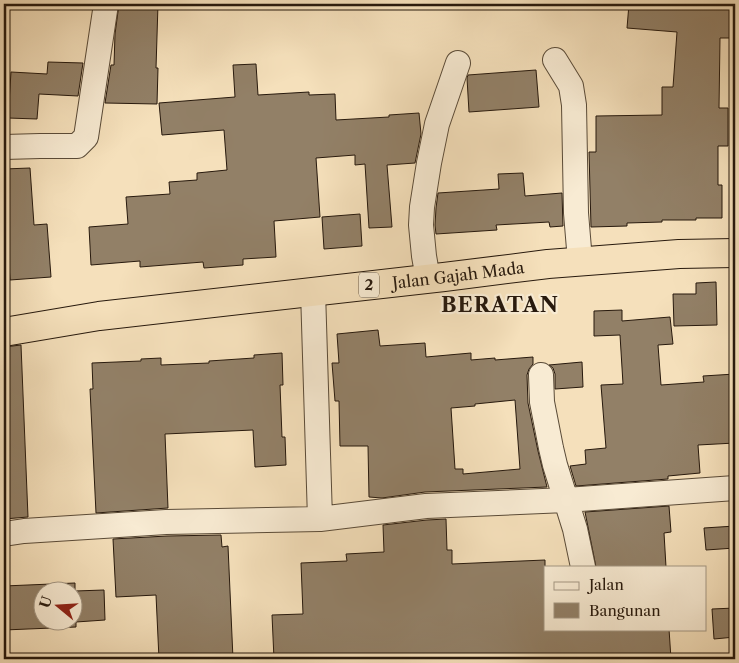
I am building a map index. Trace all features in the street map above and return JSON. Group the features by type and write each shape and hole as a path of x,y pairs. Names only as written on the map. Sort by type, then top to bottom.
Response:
{"highway":[{"name":"Jalan Gajah Mada","path":"4,332 99,316 548,264 679,254 735,253"}],"street":[{"path":"4,147 77,146 86,137 106,4"},
{"path":"555,60 571,86 574,104 576,213 580,262"},
{"path":"428,278 422,240 422,207 437,124 458,63"},
{"path":"313,291 320,519"},
{"path":"540,375 542,402 551,448 576,529 584,566"},
{"path":"4,534 24,531 166,522 320,519 426,506 566,500 735,488"}],"building":[{"path":"119,4 158,4 157,104 105,103 111,65 114,65 115,34"},
{"path":"629,4 686,4 685,9 735,9 735,38 720,38 719,108 728,108 728,146 718,146 718,185 722,185 722,218 662,220 662,222 627,223 627,226 591,227 589,152 596,152 596,116 662,115 662,87 673,87 677,32 627,28"},
{"path":"48,62 83,63 78,96 39,94 37,119 8,118 11,72 47,74"},
{"path":"256,64 258,95 309,92 309,95 335,94 336,120 419,113 421,134 415,163 387,165 392,227 369,228 365,164 355,165 355,155 316,158 320,217 274,221 276,257 243,259 243,265 204,268 203,262 140,267 140,261 91,265 89,227 128,224 126,197 170,194 169,182 197,180 197,173 227,170 224,130 162,135 159,103 235,97 233,65"},
{"path":"536,70 539,107 469,112 468,75"},
{"path":"30,168 34,225 47,224 51,277 10,280 6,220 4,220 4,169"},
{"path":"523,173 525,196 562,193 563,226 550,227 549,222 496,225 497,230 436,234 438,193 499,189 498,174"},
{"path":"360,214 362,246 324,249 322,217"},
{"path":"716,282 717,325 674,326 673,294 696,294 696,283"},
{"path":"622,310 622,321 670,317 673,344 658,345 661,385 704,382 703,376 735,374 735,443 698,445 700,473 668,476 668,479 576,486 570,466 586,464 585,450 606,448 601,385 623,384 620,335 594,336 594,311"},
{"path":"378,330 380,346 425,343 426,357 471,353 471,360 533,357 533,364 527,375 528,403 547,487 425,492 382,498 369,497 368,446 340,446 339,401 335,401 332,363 339,363 337,334","holes":["515,400 520,469 463,474 463,469 455,469 451,408"]},
{"path":"21,345 28,517 4,519 4,347"},
{"path":"282,353 283,385 280,385 282,437 285,437 286,465 255,467 253,430 165,434 168,508 96,513 90,389 93,389 92,363 141,361 141,359 161,358 161,365 209,363 209,361 254,358 254,355"},
{"path":"582,362 583,387 555,389 555,374 553,368 549,365"},
{"path":"669,506 671,532 664,533 666,566 596,566 585,512"},
{"path":"446,519 447,550 452,550 452,564 545,560 544,630 669,630 671,659 274,659 272,615 303,614 301,563 347,561 346,554 384,552 383,525"},
{"path":"735,526 735,548 706,550 704,528"},
{"path":"221,535 222,547 228,546 233,659 159,659 156,595 116,597 113,539"},
{"path":"32,585 32,629 4,630 4,586"},
{"path":"104,590 105,620 82,622 82,591"},
{"path":"735,608 735,637 714,639 712,609"}],"district":[{"name":"BERATAN","path":"500,305"}]}
